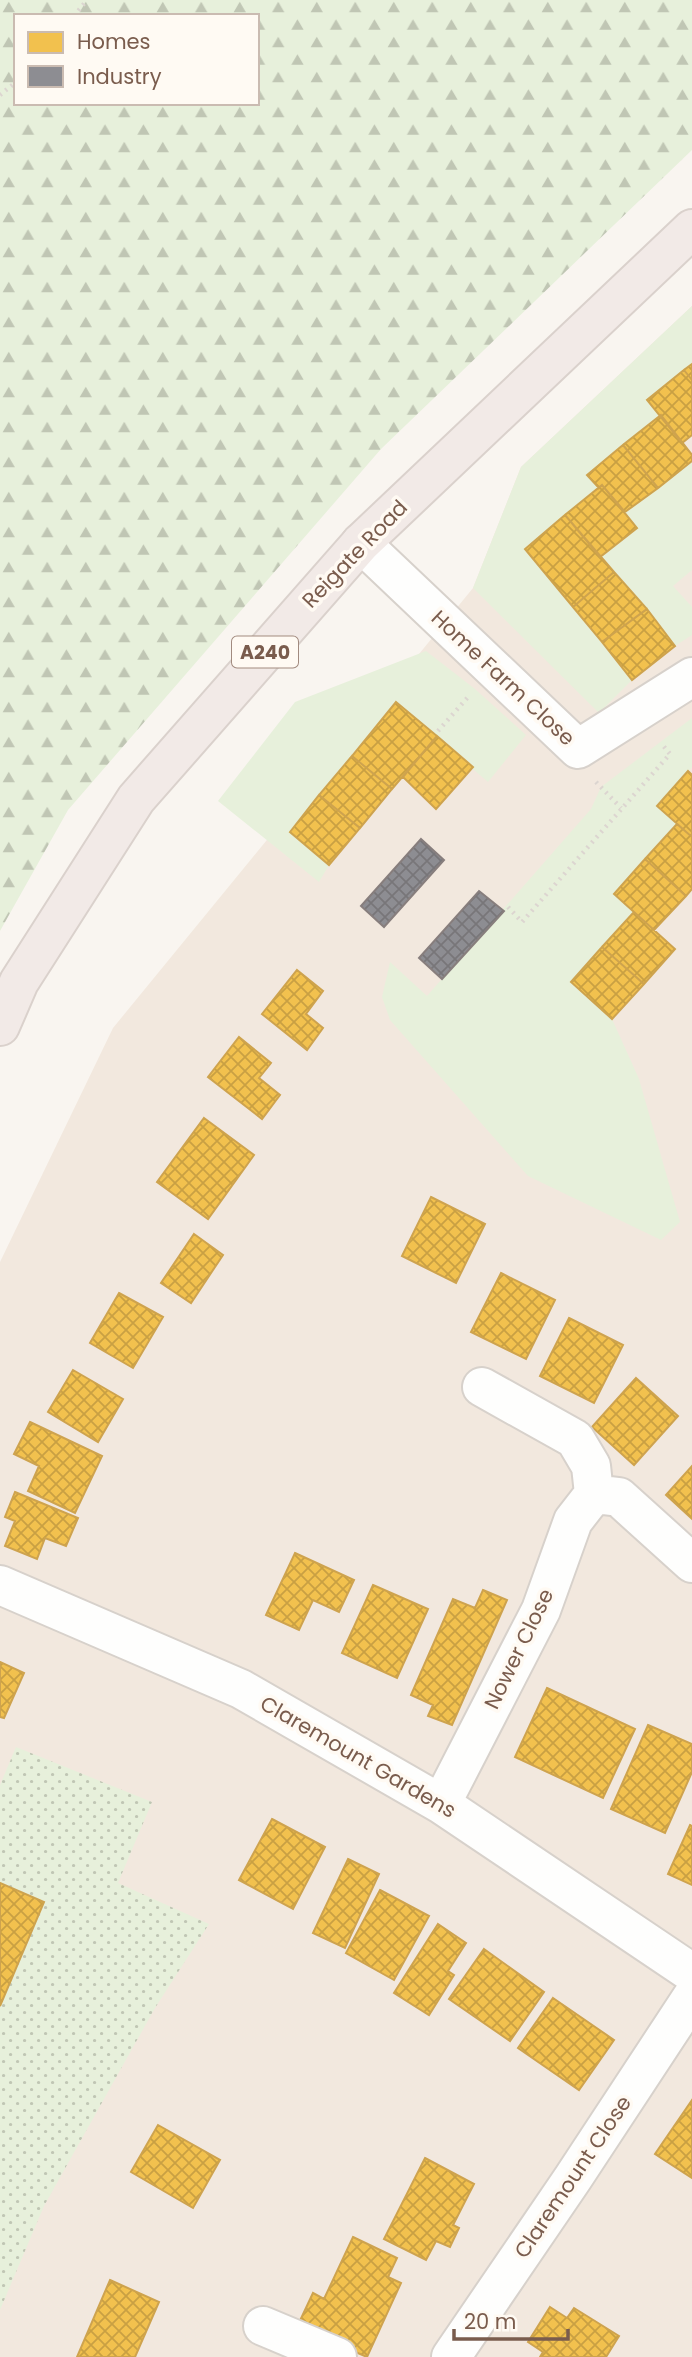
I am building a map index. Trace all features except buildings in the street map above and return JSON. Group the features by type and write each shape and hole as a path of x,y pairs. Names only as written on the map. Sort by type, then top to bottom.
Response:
{"highway":[{"name":"Reigate Road","path":"0,1026 19,982 136,799 361,543 692,229"}],"street":[{"name":"Home Farm Close","path":"361,543 578,749 692,677"},
{"path":"482,1387 575,1439 591,1466 594,1494 619,1497 692,1563"},
{"name":"Nower Close","path":"441,1804 541,1610 573,1521 594,1494"},
{"name":"Claremount Gardens","path":"0,1585 241,1689 441,1804 692,1973"},
{"name":"Claremount Close","path":"451,2357 692,1997"},
{"path":"263,2326 337,2357"}],"path":[{"path":"77,14 88,0"},
{"path":"0,95 14,84"},
{"path":"438,731 457,711"},
{"path":"508,907 522,922 670,754 638,711"},
{"path":"601,787 621,808"}],"shaded area":[{"path":"692,306 692,2357 0,2357 0,1262 113,1028 473,588 521,467"}],"green space":[{"path":"0,0 692,0 692,150 381,449 68,810 0,931"},
{"path":"692,306 692,364 647,400 661,415 587,475 599,488 525,549 632,680 599,713 473,588 521,467"},
{"path":"692,461 692,570 673,586 692,607 692,635 675,646 600,557 637,528 625,512"},
{"path":"426,651 475,689 526,735 488,782 395,702 290,832 329,865 319,882 218,801 295,702"},
{"path":"692,718 692,767 657,806 677,824 614,893 634,912 571,982 612,1019 639,1079 680,1222 661,1240 528,1176 390,1020 382,997 390,962 427,996 591,809 601,787"},
{"path":"16,1747 152,1802 118,1883 209,1924 155,2008 44,2206 0,2310 0,2006 44,1902 0,1883 0,1785"}]}
